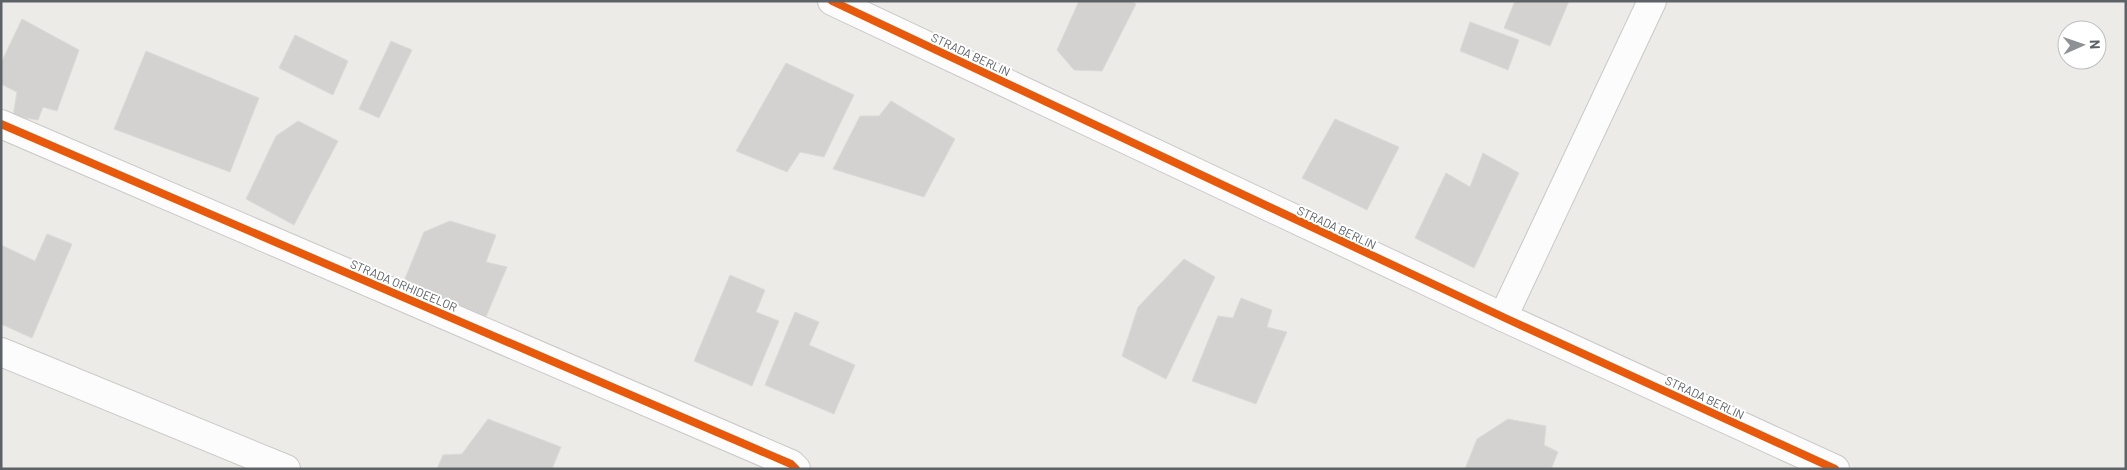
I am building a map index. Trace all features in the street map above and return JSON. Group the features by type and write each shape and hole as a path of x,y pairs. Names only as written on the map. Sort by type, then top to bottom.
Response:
{"street":[{"name":"STRADA BERLIN","path":"832,1 1503,317 1835,469"},
{"path":"1503,317 1652,1"},
{"name":"STRADA ORHIDEELOR","path":"1,124 791,464 796,469"},
{"path":"1,352 286,469"}],"building":[{"path":"1079,1 1130,1 1136,4 1102,71 1074,70 1057,50"},
{"path":"1515,1 1569,1 1550,46 1504,28"},
{"path":"22,19 79,50 57,111 43,107 38,120 13,116 17,92 1,84 1,63"},
{"path":"1470,22 1519,40 1508,70 1460,51"},
{"path":"295,35 348,61 333,95 279,68"},
{"path":"391,41 412,50 379,118 359,109"},
{"path":"146,51 259,98 230,172 114,129"},
{"path":"786,63 854,95 824,157 800,152 787,172 736,151"},
{"path":"891,101 955,139 924,197 833,169 860,116 879,116"},
{"path":"1335,119 1399,147 1367,210 1302,178"},
{"path":"298,121 338,141 294,225 246,199 276,136"},
{"path":"1483,153 1519,173 1474,268 1415,238 1446,173 1470,187"},
{"path":"450,221 496,235 486,262 507,267 485,319 402,286 424,232"},
{"path":"47,234 72,244 32,338 1,324 1,245 35,261"},
{"path":"1184,259 1215,277 1166,379 1122,356 1138,307"},
{"path":"730,275 765,290 756,312 779,321 752,386 694,361"},
{"path":"1241,298 1272,310 1267,327 1287,332 1256,404 1192,381 1218,316 1233,318"},
{"path":"795,312 819,322 809,345 855,365 834,414 765,385"},
{"path":"488,419 561,447 552,469 437,469 443,455 462,454"},
{"path":"1508,419 1546,426 1544,445 1558,452 1551,469 1465,469 1477,439"}],"cycle path":[{"path":"832,1 1503,317 1835,469"},
{"path":"1,124 791,464 796,469"}]}
